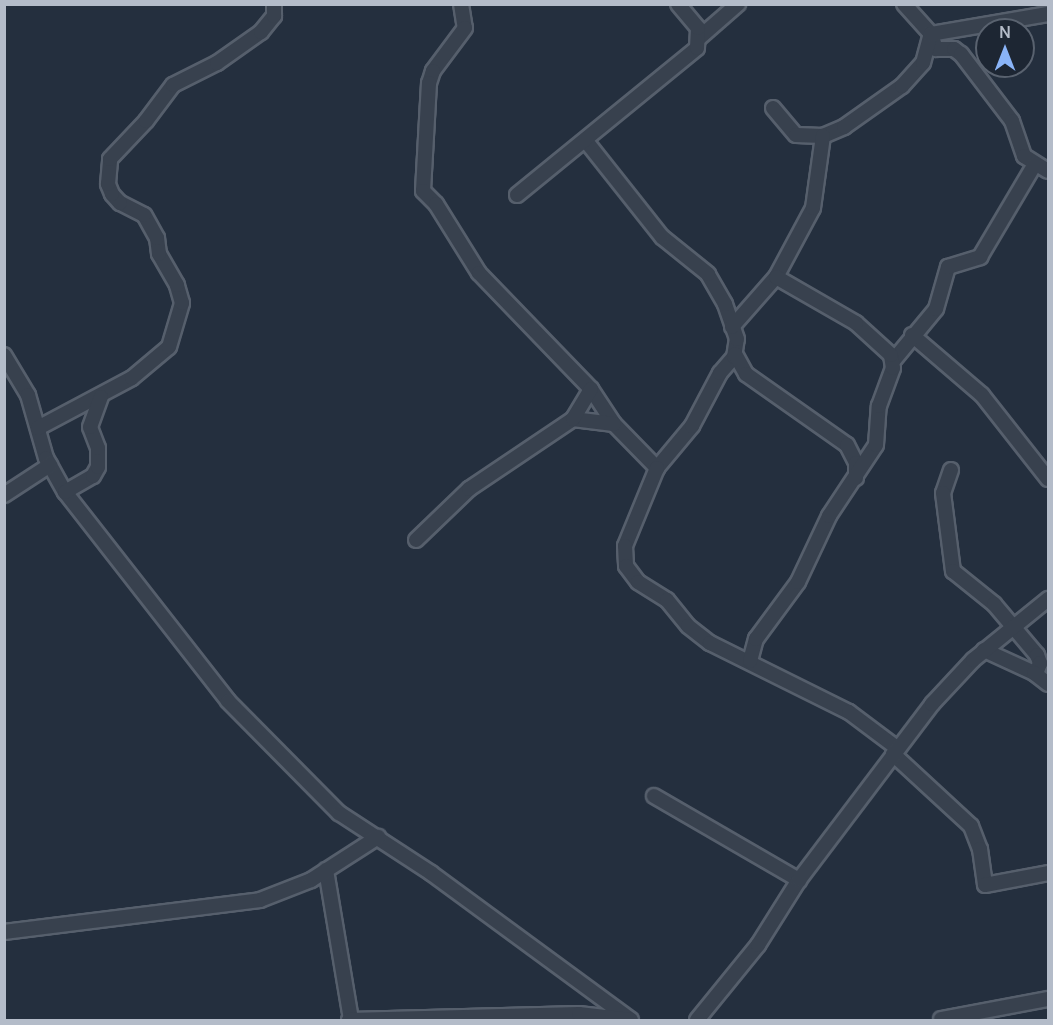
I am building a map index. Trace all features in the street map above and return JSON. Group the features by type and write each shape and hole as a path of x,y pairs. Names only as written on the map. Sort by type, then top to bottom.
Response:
{"street":[{"path":"38,428 101,396 160,358 174,336 182,303 144,215 120,203 112,194 108,184 110,159 173,85 217,63 261,32 274,16 274,4"},
{"path":"461,4 467,23 433,71 429,83 423,192 436,204 479,273 591,389 614,424 657,468"},
{"path":"517,195 586,141 697,48 698,28 678,4"},
{"path":"699,38 738,4"},
{"path":"904,4 931,34 936,49 954,50 961,54 1012,121 1024,156 1048,171"},
{"path":"931,34 1048,14"},
{"path":"773,108 796,135 823,136 844,127 902,86 923,63 931,34"},
{"path":"732,327 776,277 813,208 823,136"},
{"path":"586,141 662,237 708,274 725,304 732,327 735,354 746,374 818,429 847,446 856,464 856,478"},
{"path":"750,661 756,639 798,582 829,516 876,445 879,406 893,361 912,335 936,309 948,267 980,257 1035,164"},
{"path":"776,277 856,323 884,346 893,361"},
{"path":"912,335 982,395 1048,479"},
{"path":"735,354 720,373 692,426 657,468 628,537 626,566 638,582 667,600 688,626 710,643 849,712 895,751 971,826 980,849 985,885 1048,873"},
{"path":"4,355 28,395 50,465 65,492 228,701 339,813 378,837 631,1020 579,1014 350,1020 326,870"},
{"path":"416,540 469,489 573,419 591,389"},
{"path":"65,492 93,476 98,467 98,448 90,427 101,396"},
{"path":"573,419 614,424"},
{"path":"4,495 50,465"},
{"path":"951,470 943,493 953,572 994,604 1037,656 1040,663 1036,674"},
{"path":"697,1020 758,945 799,880 932,704 984,650 1048,599"},
{"path":"984,650 1036,674 1048,684"},
{"path":"654,796 799,880"},
{"path":"4,932 260,900 326,870 378,837"},
{"path":"941,1019 1048,999"}]}
